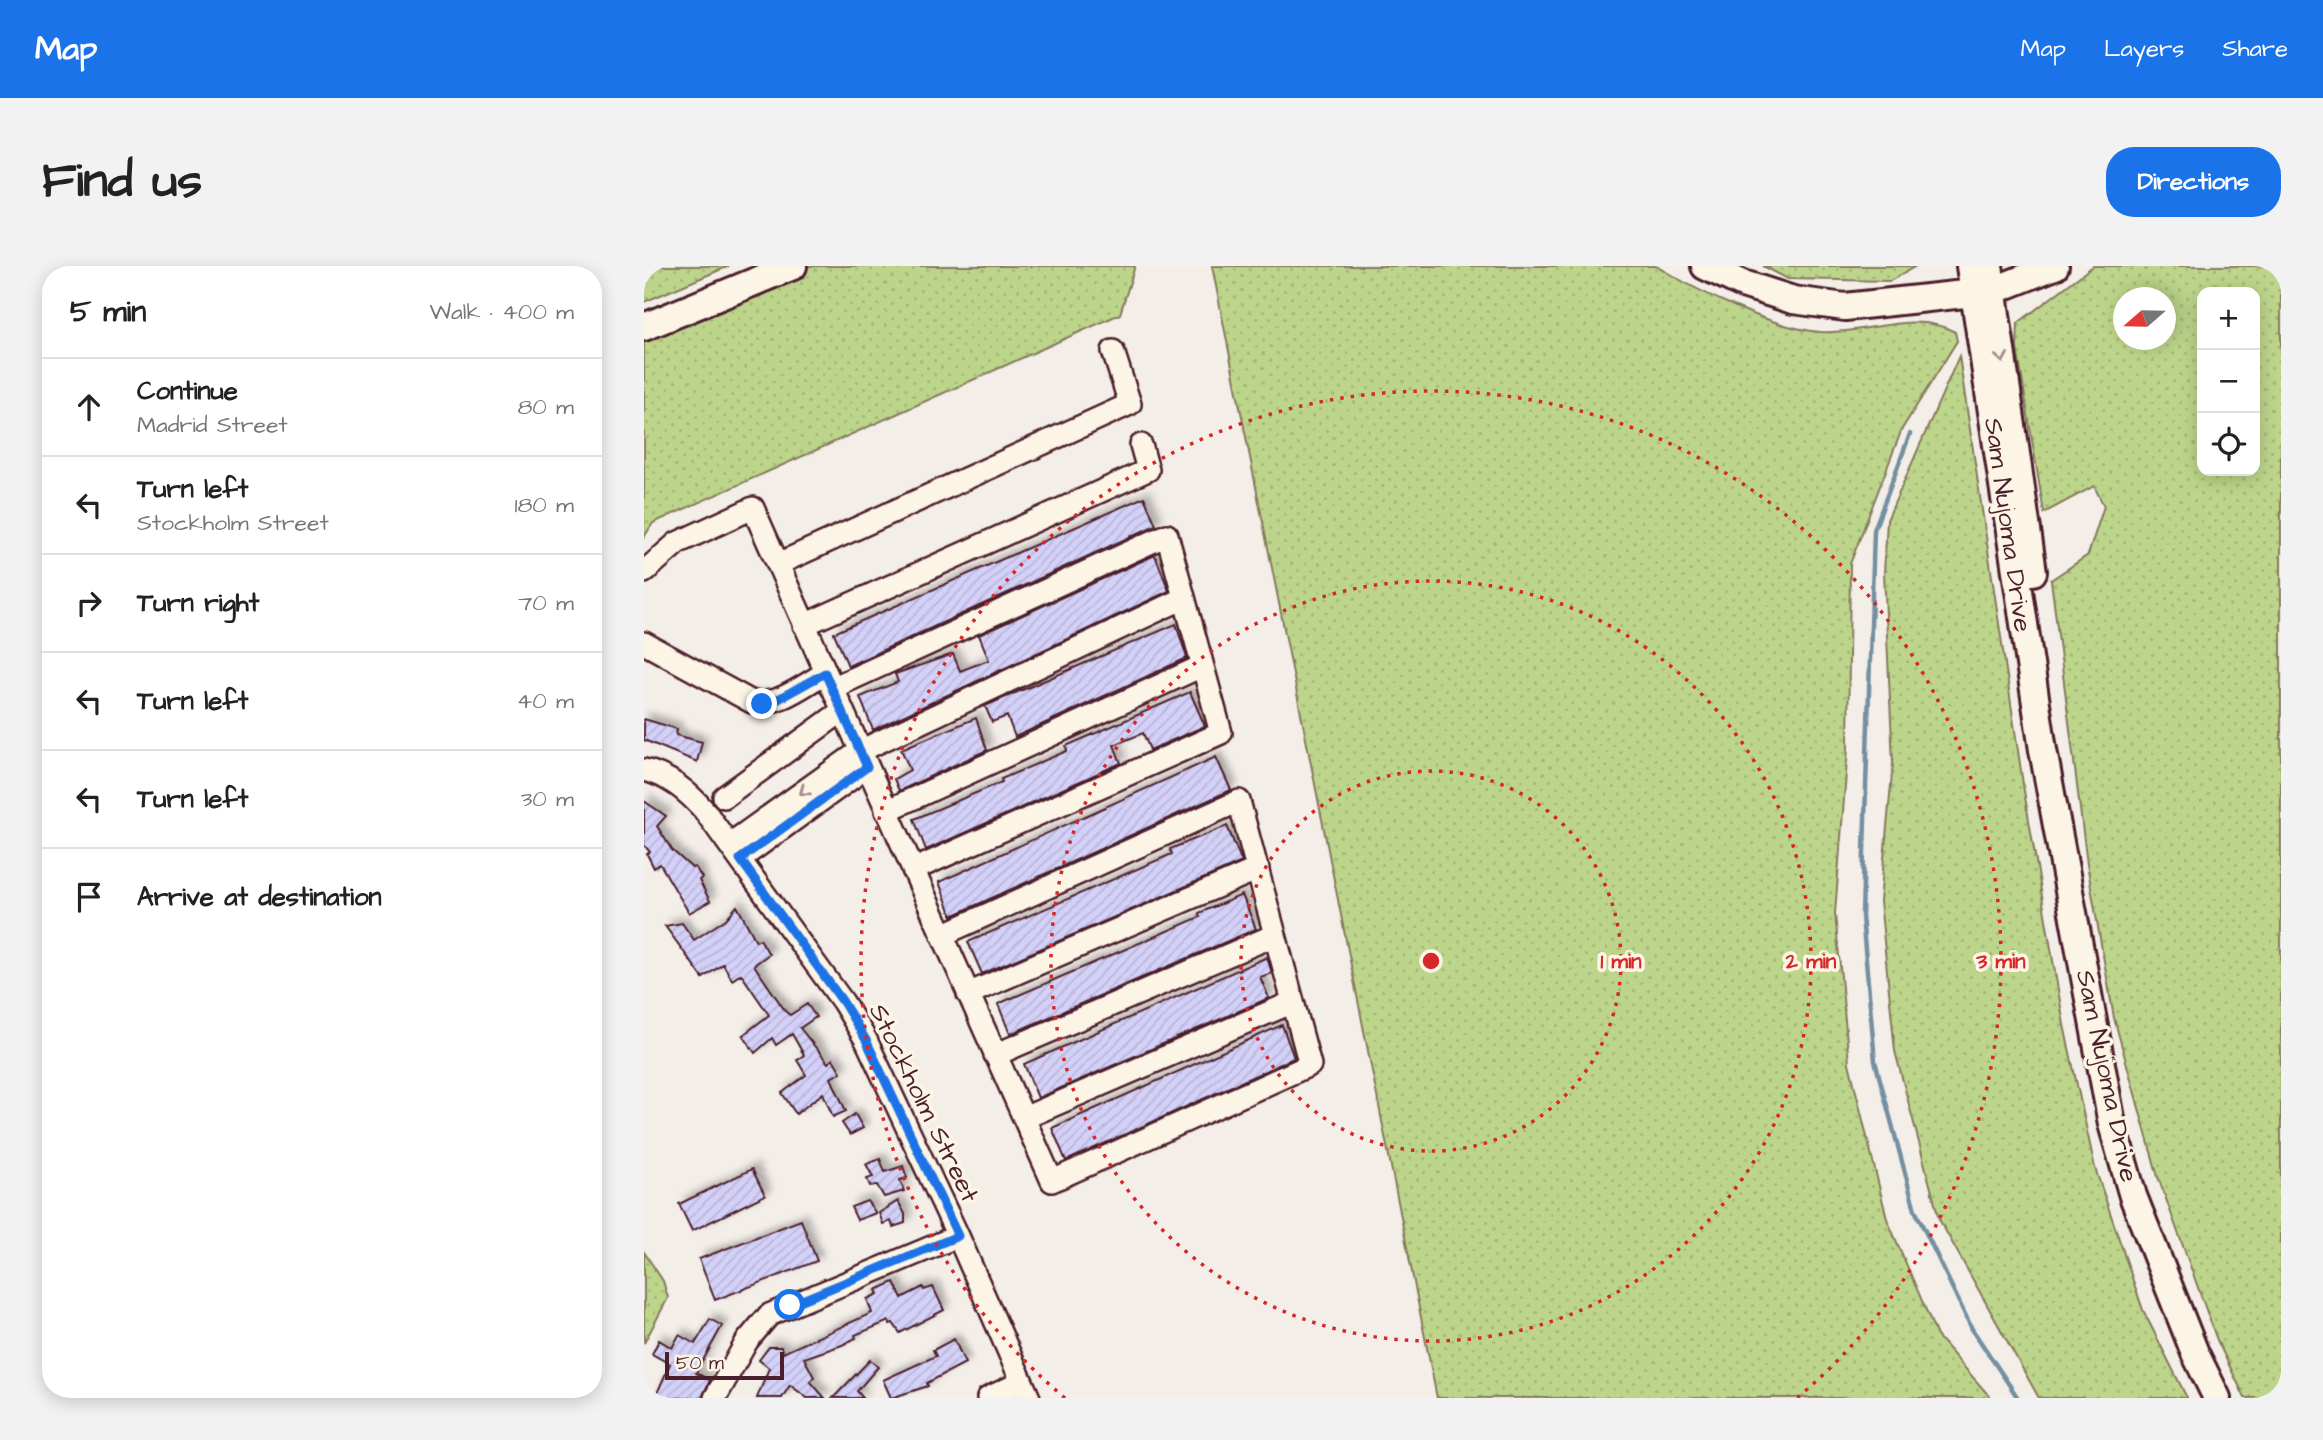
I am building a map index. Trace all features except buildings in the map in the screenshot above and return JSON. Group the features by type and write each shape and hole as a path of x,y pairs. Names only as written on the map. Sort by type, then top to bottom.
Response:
{"main road":[{"path":"644,327 793,266"},
{"path":"1705,266 1743,284 1793,300 1845,307 1985,284 2038,268"},
{"name":"Sam Nujoma Drive","path":"1970,266 1985,284 2023,627 2112,1124 2133,1196 2194,1353 2217,1398"}],"street":[{"path":"778,564 1130,404 1113,351"},
{"path":"804,625 1149,470 1141,445"},
{"path":"644,572 677,543 753,508 886,811 1052,1181 1310,1065 1239,802 942,935"},
{"path":"644,643 752,702 773,702 1167,535 1221,733 913,870"},
{"path":"735,851 863,759 1184,598"},
{"path":"886,811 1202,666"},
{"path":"723,797 842,711"},
{"name":"Stockholm Street","path":"644,769 659,774 687,791 735,851 843,1002 866,1040 958,1236 1026,1390"},
{"path":"968,994 1258,869"},
{"path":"995,1055 1275,935"},
{"path":"1024,1118 1293,1002"},
{"path":"715,1398 747,1341 769,1315 958,1236"},
{"path":"988,1398 1026,1390"}],"green space":[{"path":"644,266 729,266 644,302"},
{"path":"793,266 1135,266 1120,314 653,523 644,537 644,327"},
{"path":"1212,266 1656,266 1736,307 1802,329 1838,332 1889,324 1923,323 1955,332 1957,341 1902,429 1850,564 1848,748 1835,913 1849,1063 1887,1219 1937,1336 1991,1398 1437,1398"},
{"path":"1763,266 1916,266 1890,281 1788,279"},
{"path":"2093,266 2281,266 2281,1398 2245,1398 2217,1340 2158,1177 2114,1018 2087,864 2051,580 2088,555 2104,506 2094,486 2044,513 2017,348 2018,323"},
{"path":"1959,356 2024,791 2064,1025 2095,1168 2143,1310 2187,1398 2039,1398 1939,1219 1895,1051 1880,901 1893,763 1884,573 1887,520"},
{"path":"644,1252 663,1281 668,1298 644,1343"}],"waterway":[{"path":"1910,434 1874,530 1862,916 1875,1061 1915,1210 1972,1329 2018,1398"}],"route":[{"path":"762,704 773,702 825,673 867,767 740,859 843,1002 866,1040 958,1236 790,1305"}]}
